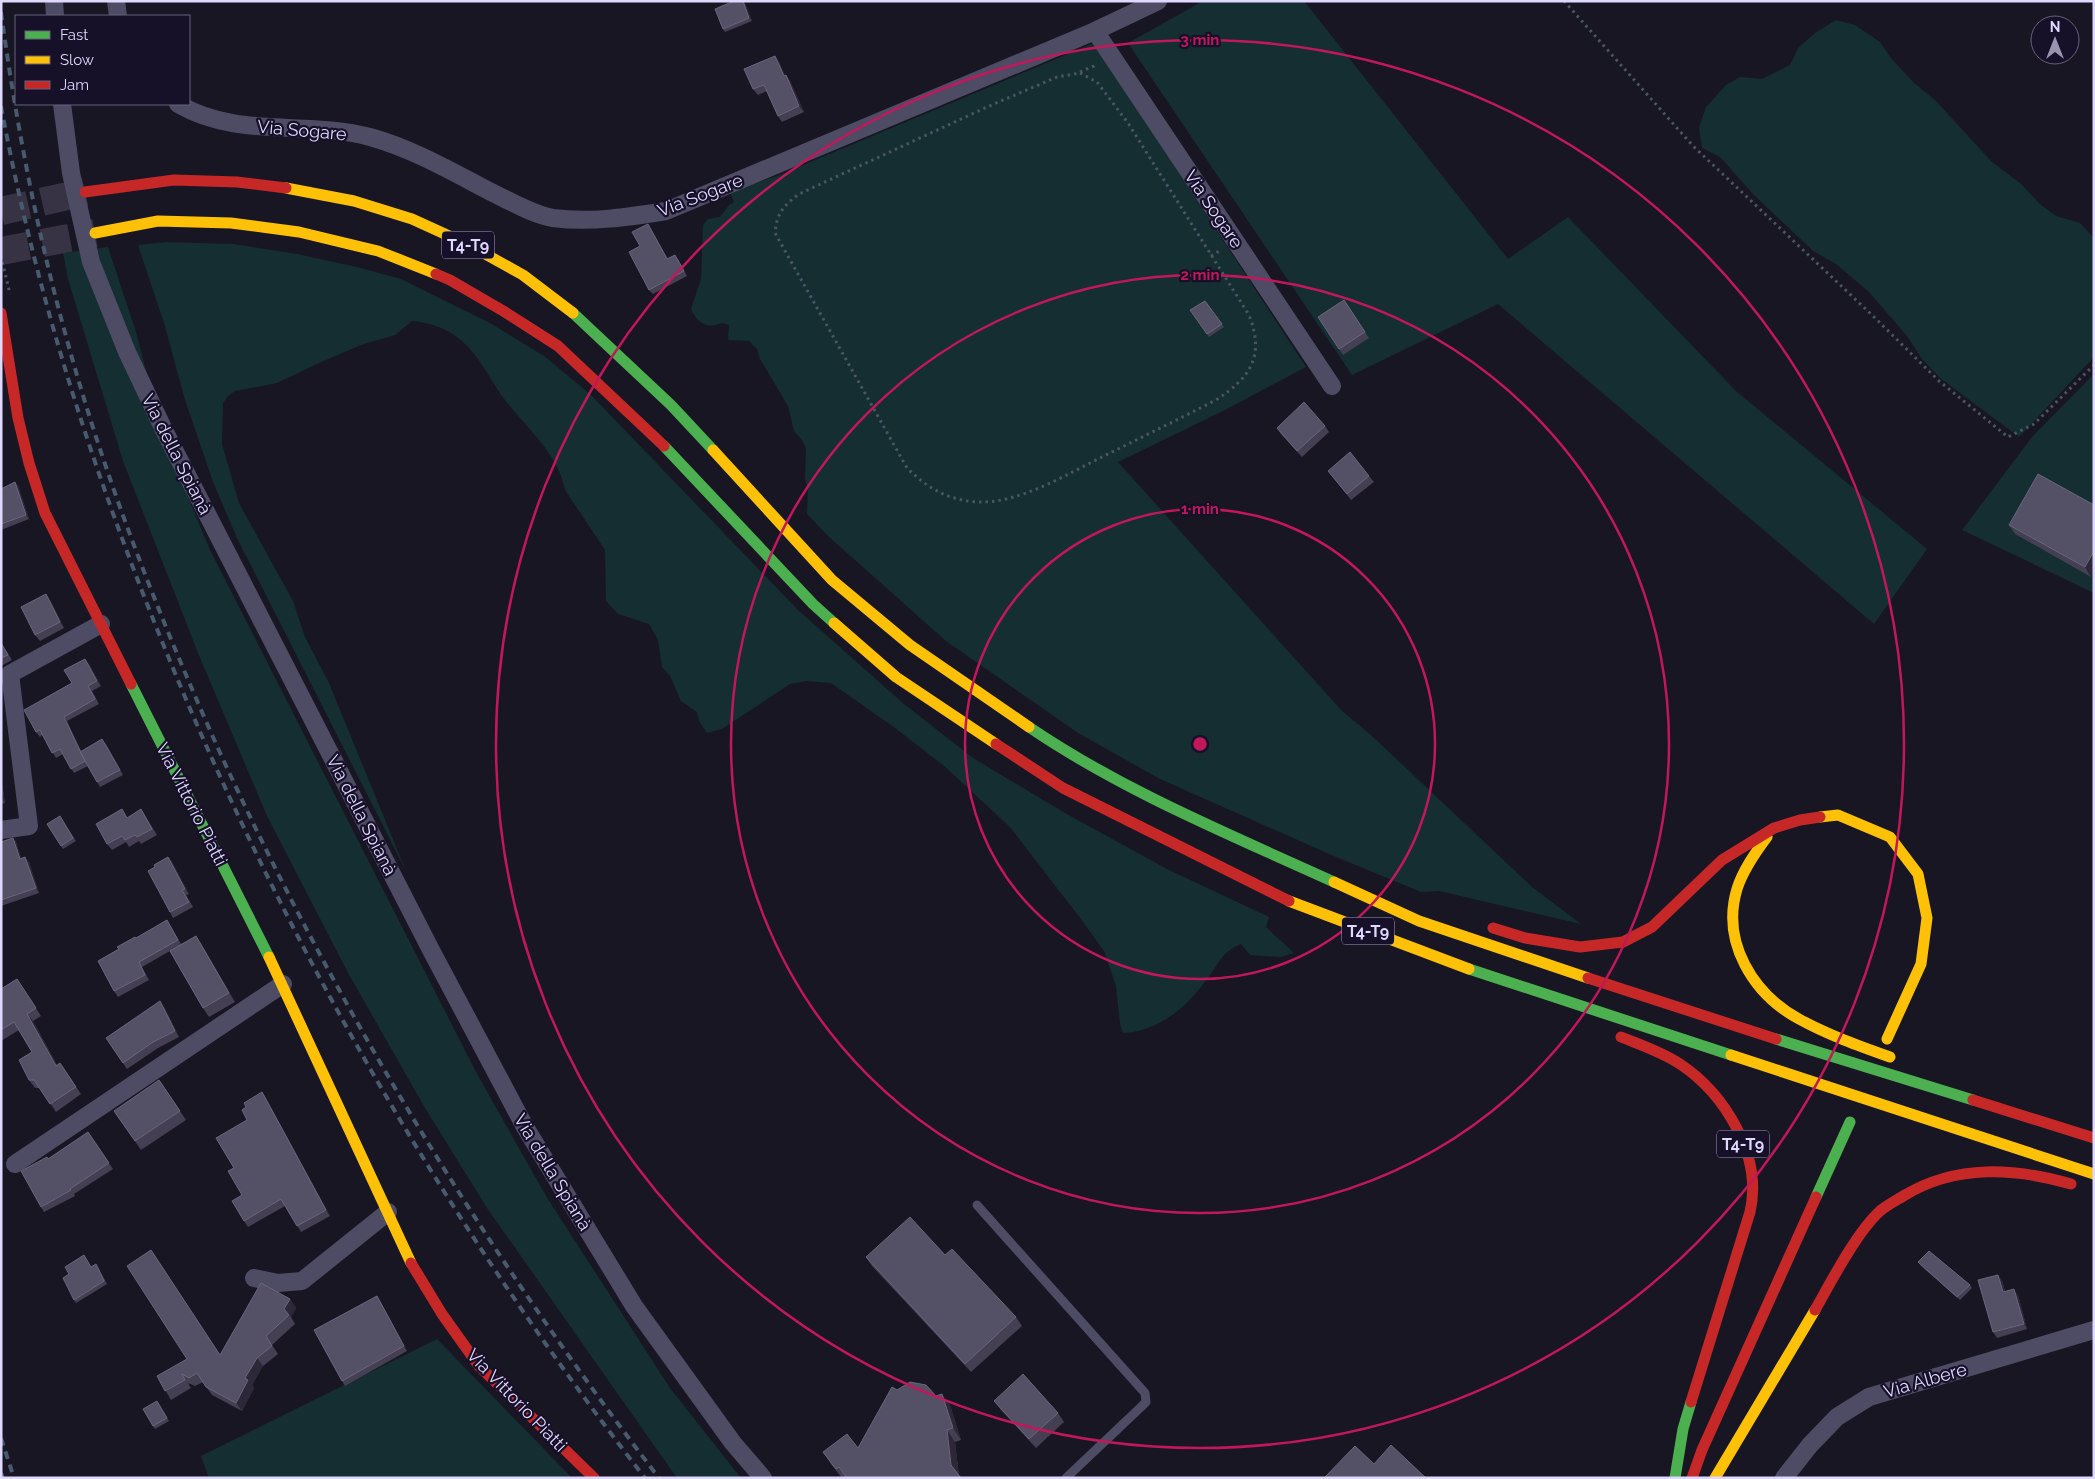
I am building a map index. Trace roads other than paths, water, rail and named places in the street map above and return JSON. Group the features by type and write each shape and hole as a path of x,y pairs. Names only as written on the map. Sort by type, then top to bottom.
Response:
{"main road":[{"name":"T4-T9","path":"85,192 174,180 236,182 295,189 354,200 412,220 469,245 523,275 580,318 671,405 832,580 910,645 1061,749 1164,804 1419,921 1711,1019 2094,1137"},
{"name":"T4-T9","path":"95,234 158,221 231,223 299,232 378,251 450,280 558,346 648,430 813,604 896,677 1063,788 1291,902 1459,966 2094,1174"},
{"name":"Via Vittorio Piatti","path":"1,313 18,418 45,513 283,984 413,1268 442,1314 480,1366 594,1478"},
{"name":"T4-T9","path":"1164,804 1367,884"},
{"path":"1478,924 1525,938 1580,947 1623,942 1652,927 1722,860 1774,828 1800,820 1838,815 1890,837 1918,874 1928,918 1921,964 1887,1039"},
{"path":"1774,828 1750,860 1735,890 1731,926 1740,958 1751,979 1774,1003 1793,1016 1824,1032 1902,1062"},
{"name":"T4-T9","path":"1459,966 1566,1013"},
{"name":"T4-T9","path":"1610,1033 1653,1049 1688,1070 1713,1093 1734,1120 1746,1151 1751,1174 1752,1202 1745,1230 1682,1429 1675,1478"},
{"name":"T4-T9","path":"1956,1082 2094,1137"},
{"path":"1692,1478 1702,1450 1850,1122"},
{"path":"1716,1478 1837,1272 1880,1212 1914,1188 1964,1172 2010,1171 2050,1177 2085,1188"}],"street":[{"path":"54,1 55,15"},
{"path":"116,1 118,15"},
{"name":"Via Sogare","path":"180,105 192,112 231,124 339,131 370,137 407,150 527,209 552,218 596,220 666,211 1096,31 1158,1"},
{"name":"Via Sogare","path":"1096,31 1332,386"},
{"name":"Via della Spianà","path":"62,105 71,173 91,262 128,352 164,430 432,952 525,1127 634,1306 733,1443 763,1478"},
{"path":"1,830 30,826 10,674 101,624"},
{"path":"16,1164 283,984"},
{"path":"254,1278 278,1283 302,1280 388,1212"},
{"name":"Via Albere","path":"1784,1478 1810,1444 1838,1416 1869,1397 2094,1330"}],"lane":[{"path":"977,1205 1145,1393 1146,1402 1066,1478"}],"tunnel":[{"path":"1,211 85,192"},
{"path":"1,251 95,233"}],"railway":[{"path":"1,12 13,95 37,218 56,299 82,392 134,546 217,746 263,843 312,939 363,1033 417,1125 533,1304 659,1478"},
{"path":"1,106 33,254 53,328 98,472 151,614 226,790 276,894 330,996 386,1096 446,1195 509,1291 576,1386 645,1478"},
{"path":"1,1438 14,1478"},
{"path":"1,1473 3,1478"}]}
